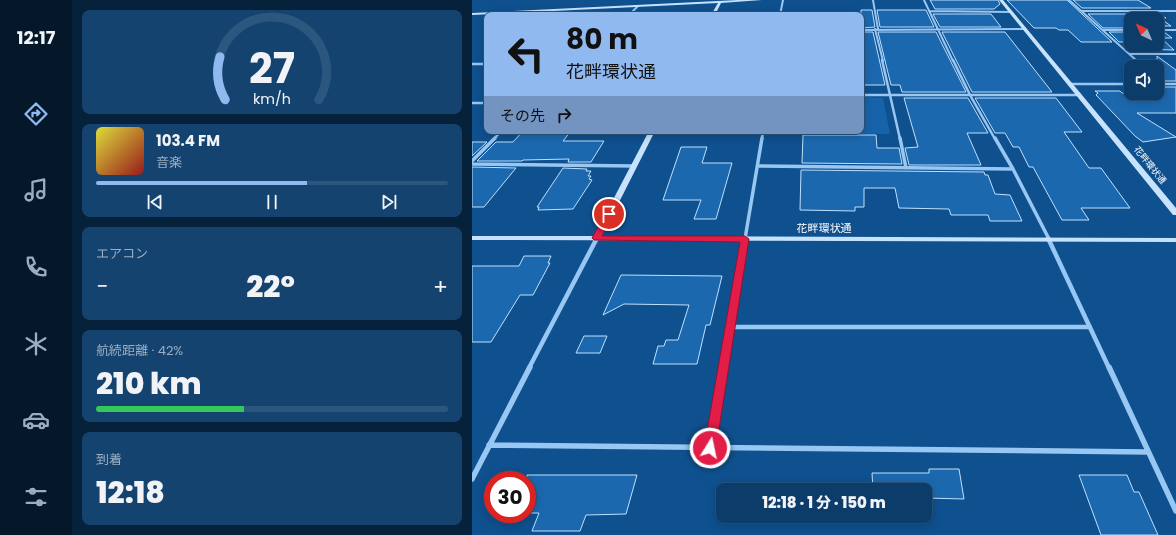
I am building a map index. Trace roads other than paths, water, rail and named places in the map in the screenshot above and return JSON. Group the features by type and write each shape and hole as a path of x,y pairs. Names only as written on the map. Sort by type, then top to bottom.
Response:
{"street":[{"path":"514,12 760,0"},
{"path":"781,12 783,0"},
{"path":"874,0 876,29 906,168"},
{"path":"924,0 936,29 970,95 1013,169 1049,240 1176,511"},
{"name":"花畔環状通","path":"1001,0 1175,212"},
{"path":"1069,0 1136,60"},
{"path":"714,12 720,1"},
{"path":"632,12 638,6"},
{"path":"928,11 1011,12"},
{"path":"1081,11 1176,11"},
{"path":"472,14 484,13"},
{"path":"864,30 1025,29"},
{"path":"1102,30 1124,30"},
{"path":"1164,30 1176,30"},
{"path":"1129,54 1176,54"},
{"path":"472,64 484,64"},
{"path":"1070,84 1124,84"},
{"path":"1164,84 1176,84"},
{"path":"864,94 1080,95"},
{"path":"472,103 484,103"},
{"path":"472,162 498,134"},
{"path":"472,479 650,134"},
{"path":"710,448 763,134"},
{"path":"472,162 634,166"},
{"path":"758,166 1013,169"},
{"name":"花畔環状通","path":"472,238 1176,240"},
{"path":"730,327 1090,326"},
{"path":"489,446 1148,452"}]}
